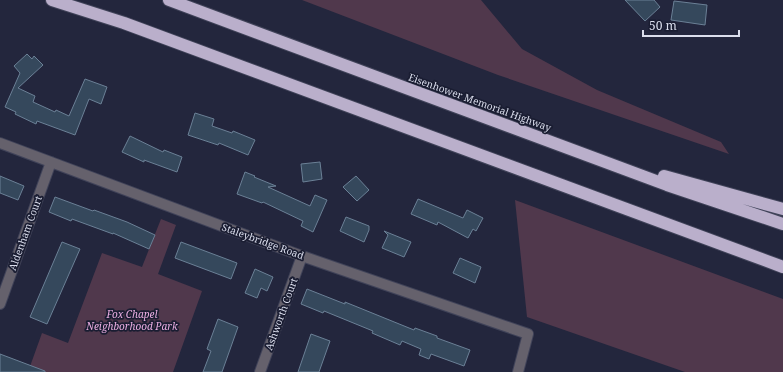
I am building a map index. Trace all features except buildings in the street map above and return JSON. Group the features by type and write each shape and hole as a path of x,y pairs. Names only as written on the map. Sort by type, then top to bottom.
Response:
{"highway":[{"path":"52,0 138,28 783,267"},
{"name":"Eisenhower Memorial Highway","path":"170,0 667,185 783,224"},
{"path":"595,158 783,209"}],"street":[{"name":"Staleybridge Road","path":"0,143 302,256 528,334 518,372"},
{"name":"Aldenham Court","path":"0,304 51,162"},
{"name":"Ashworth Court","path":"260,372 302,256"}],"green space":[{"path":"302,0 481,0 522,49 597,90 721,142 729,154 498,75"},
{"path":"515,200 783,299 783,372 685,372 527,317"},
{"name":"Fox Chapel Neighborhood Park","path":"161,219 176,225 158,274 202,291 173,372 28,372 42,333 68,343 102,253 142,267"}]}
